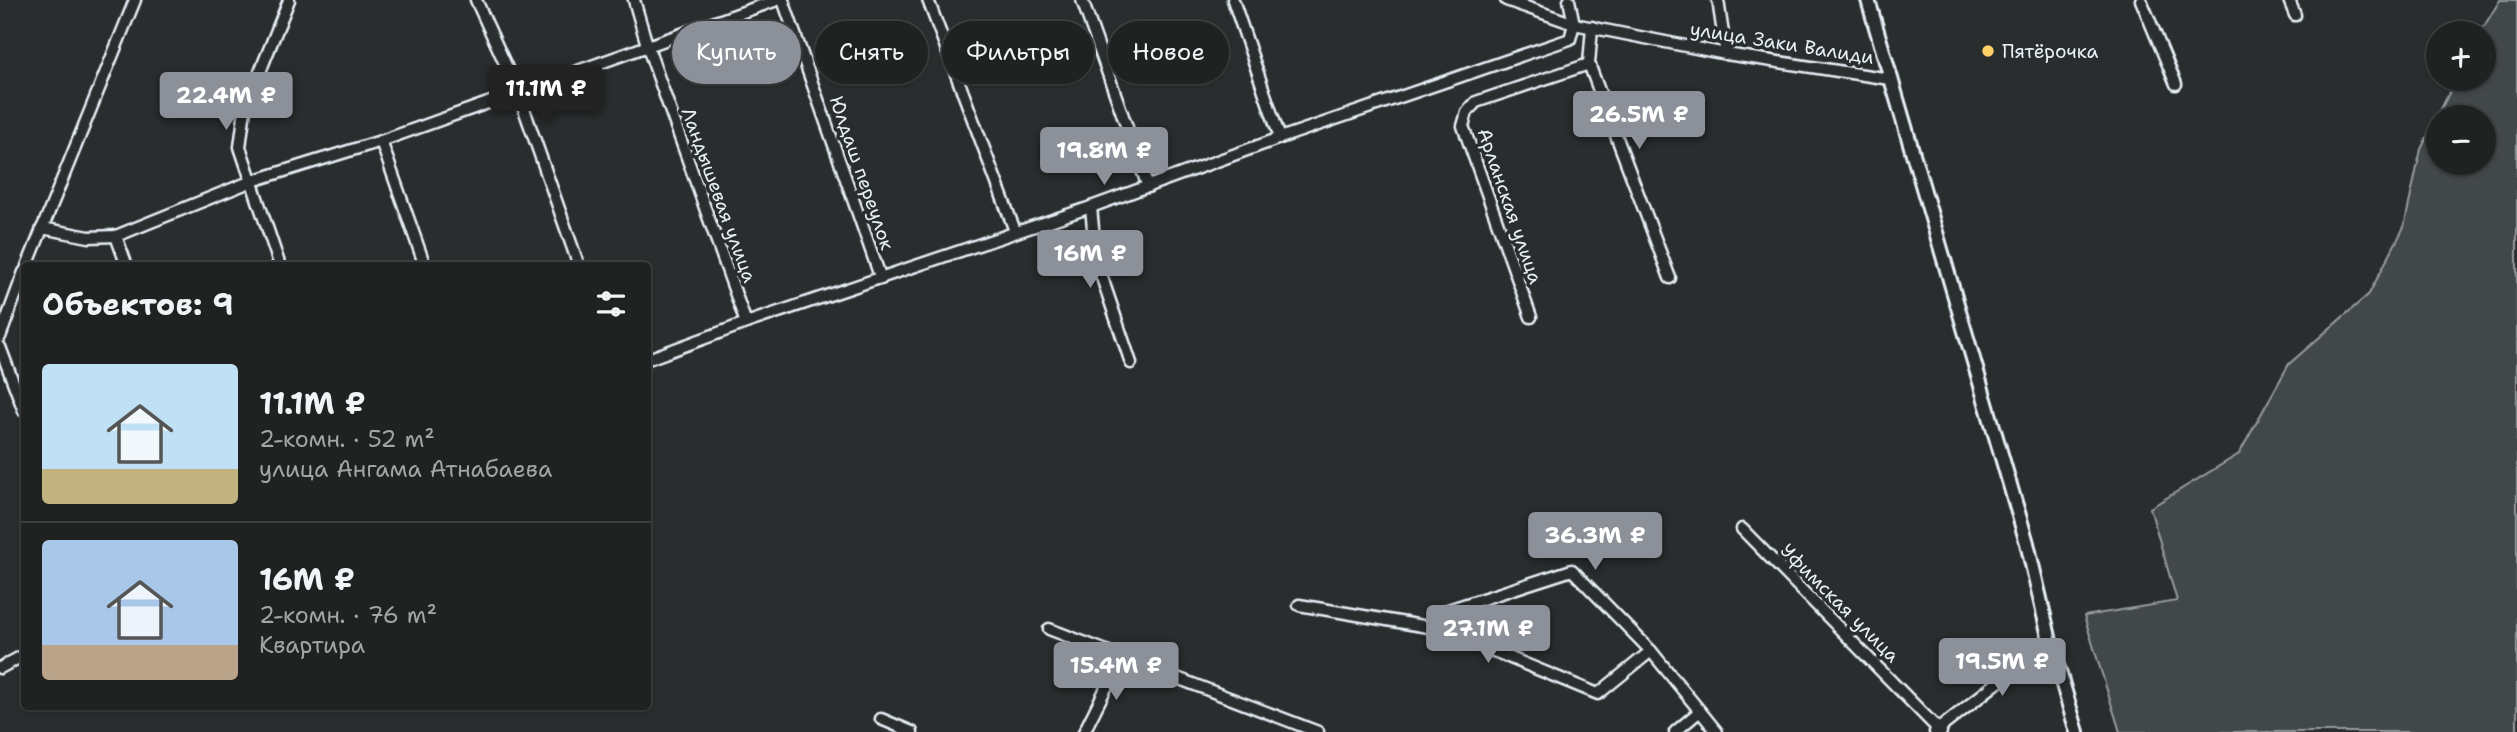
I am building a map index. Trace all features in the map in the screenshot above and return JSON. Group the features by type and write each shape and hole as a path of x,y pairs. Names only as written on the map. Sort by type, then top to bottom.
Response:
{"main road":[{"path":"1868,0 2027,543 2050,641 2077,732"}],"street":[{"path":"29,262 135,0"},
{"path":"279,262 240,148 245,109 289,0"},
{"path":"476,0 518,92 578,262"},
{"name":"Ландышевая улица","path":"634,0 647,45 746,323"},
{"path":"42,228 89,237 116,236 252,181 381,141 777,0"},
{"name":"Юлдаш переулок","path":"783,0 881,279"},
{"path":"928,0 1015,231"},
{"path":"1082,0 1149,187"},
{"path":"1233,0 1280,138"},
{"name":"улица Заки Валиди","path":"1506,0 1574,24 1726,54 1890,79"},
{"path":"651,358 1570,39 1574,24 1569,0"},
{"path":"1718,0 1726,54"},
{"path":"2141,0 2176,84"},
{"path":"2289,0 2295,15"},
{"path":"1592,27 1589,64 1670,278"},
{"name":"Арланская улица","path":"1531,317 1464,126 1465,119 1476,102 1589,64"},
{"path":"381,141 424,262"},
{"path":"1091,207 1096,260 1131,363"},
{"path":"116,236 126,262"},
{"path":"0,337 21,280"},
{"path":"0,347 21,403"},
{"name":"Уфимская улица","path":"1742,529 1939,731"},
{"path":"1440,629 1445,611 1572,570 1651,651 1717,732"},
{"path":"1299,605 1440,629 1598,694 1651,651"},
{"path":"1049,629 1318,732"},
{"path":"1939,731 2050,641"},
{"path":"0,668 21,657"},
{"path":"1084,732 1121,657"},
{"path":"1675,732 1700,711"},
{"path":"881,719 912,732"}],"shaded area":[{"path":"2500,0 2517,0 2517,732 2120,732 2084,616 2177,601 2150,508 2239,454 2289,364 2369,294 2404,227 2421,149 2426,139 2426,175 2496,175 2496,105 2443,105 2450,91 2496,91 2496,21 2487,21"}],"place":[{"name":"Пятёрочка","path":"1988,51"}]}
